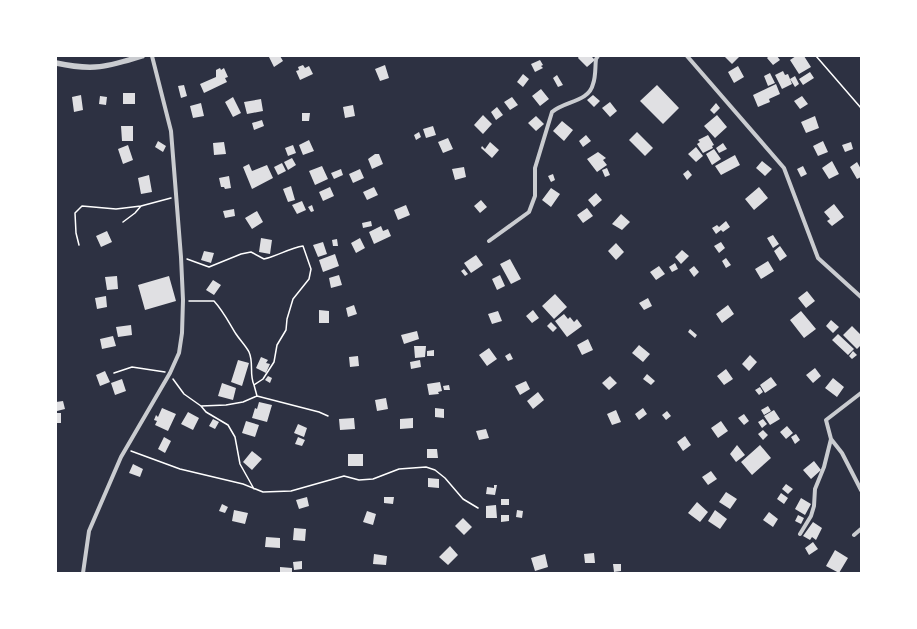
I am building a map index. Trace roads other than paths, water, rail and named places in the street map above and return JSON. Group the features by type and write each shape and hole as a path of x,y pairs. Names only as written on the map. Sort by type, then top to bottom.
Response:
{"street":[{"path":"56,63 97,68 116,65 142,56"},
{"path":"83,573 89,531 121,457 170,373 179,353 182,333 183,300 181,257 170,131 152,56"},
{"path":"489,241 529,212 535,196 535,168 552,112 559,106 585,97 593,86 596,59 598,56"},
{"path":"687,56 784,168 818,258 861,297"},
{"path":"861,393 826,420 831,439 842,453 861,490"},
{"path":"800,534 812,511 815,489 824,468 831,439"},
{"path":"854,535 861,529"}]}
